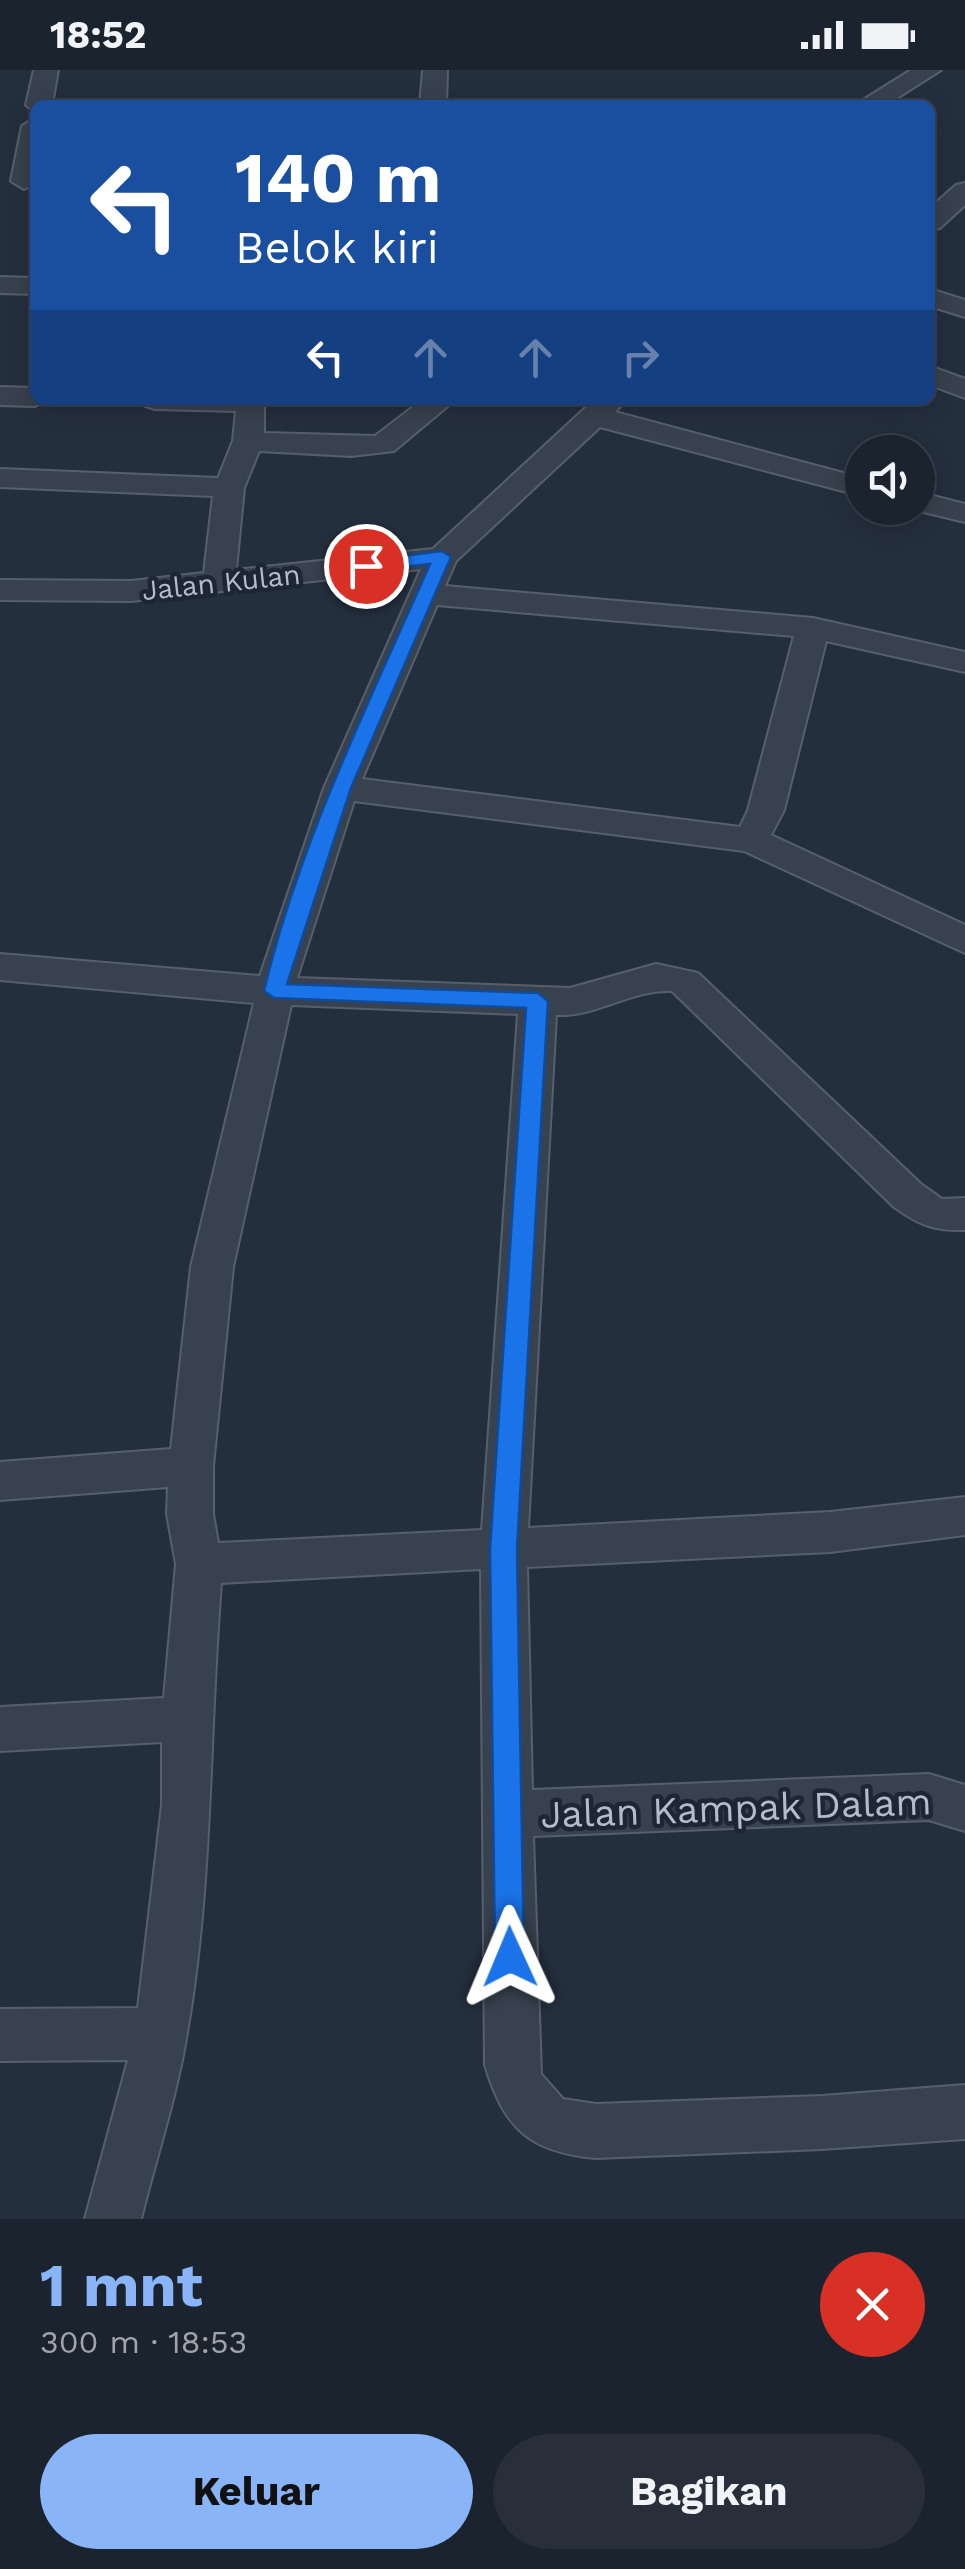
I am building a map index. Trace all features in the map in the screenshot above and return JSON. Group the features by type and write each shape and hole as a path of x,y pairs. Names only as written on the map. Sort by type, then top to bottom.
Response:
{"street":[{"path":"40,100 46,70"},
{"path":"433,100 435,70"},
{"path":"877,100 928,70"},
{"path":"20,180 30,144"},
{"path":"935,218 965,192"},
{"path":"0,285 30,286"},
{"path":"935,300 965,309"},
{"path":"935,378 965,389"},
{"path":"0,396 30,397"},
{"path":"220,583 229,488 248,441 252,405"},
{"path":"248,441 383,445 434,405"},
{"path":"113,2219 161,2034 187,1806 186,1719 199,1564 190,1514 191,1466 212,1267 284,953 341,788 434,576 603,408 845,482"},
{"path":"0,478 229,488"},
{"path":"935,505 965,513"},
{"name":"Jalan Kulan","path":"0,590 131,591 220,583 434,576 813,628 965,662"},
{"path":"751,840 766,810 813,628"},
{"path":"341,788 751,840 965,940"},
{"path":"0,967 274,991 538,1001 599,1000 659,976 685,982 908,1196 935,1215 965,1214"},
{"path":"538,1001 504,1549 512,2064 529,2105 546,2120 607,2129 875,2122 965,2112"},
{"path":"0,1481 191,1466"},
{"path":"199,1564 830,1532 965,1516"},
{"path":"0,1729 186,1719"},
{"name":"Jalan Kampak Dalam","path":"506,1814 911,1797 928,1797 965,1808"},
{"path":"0,2035 161,2034"}],"route":[{"path":"366,566 442,557 341,788 274,991 538,1001 504,1549 510,1957"}]}
